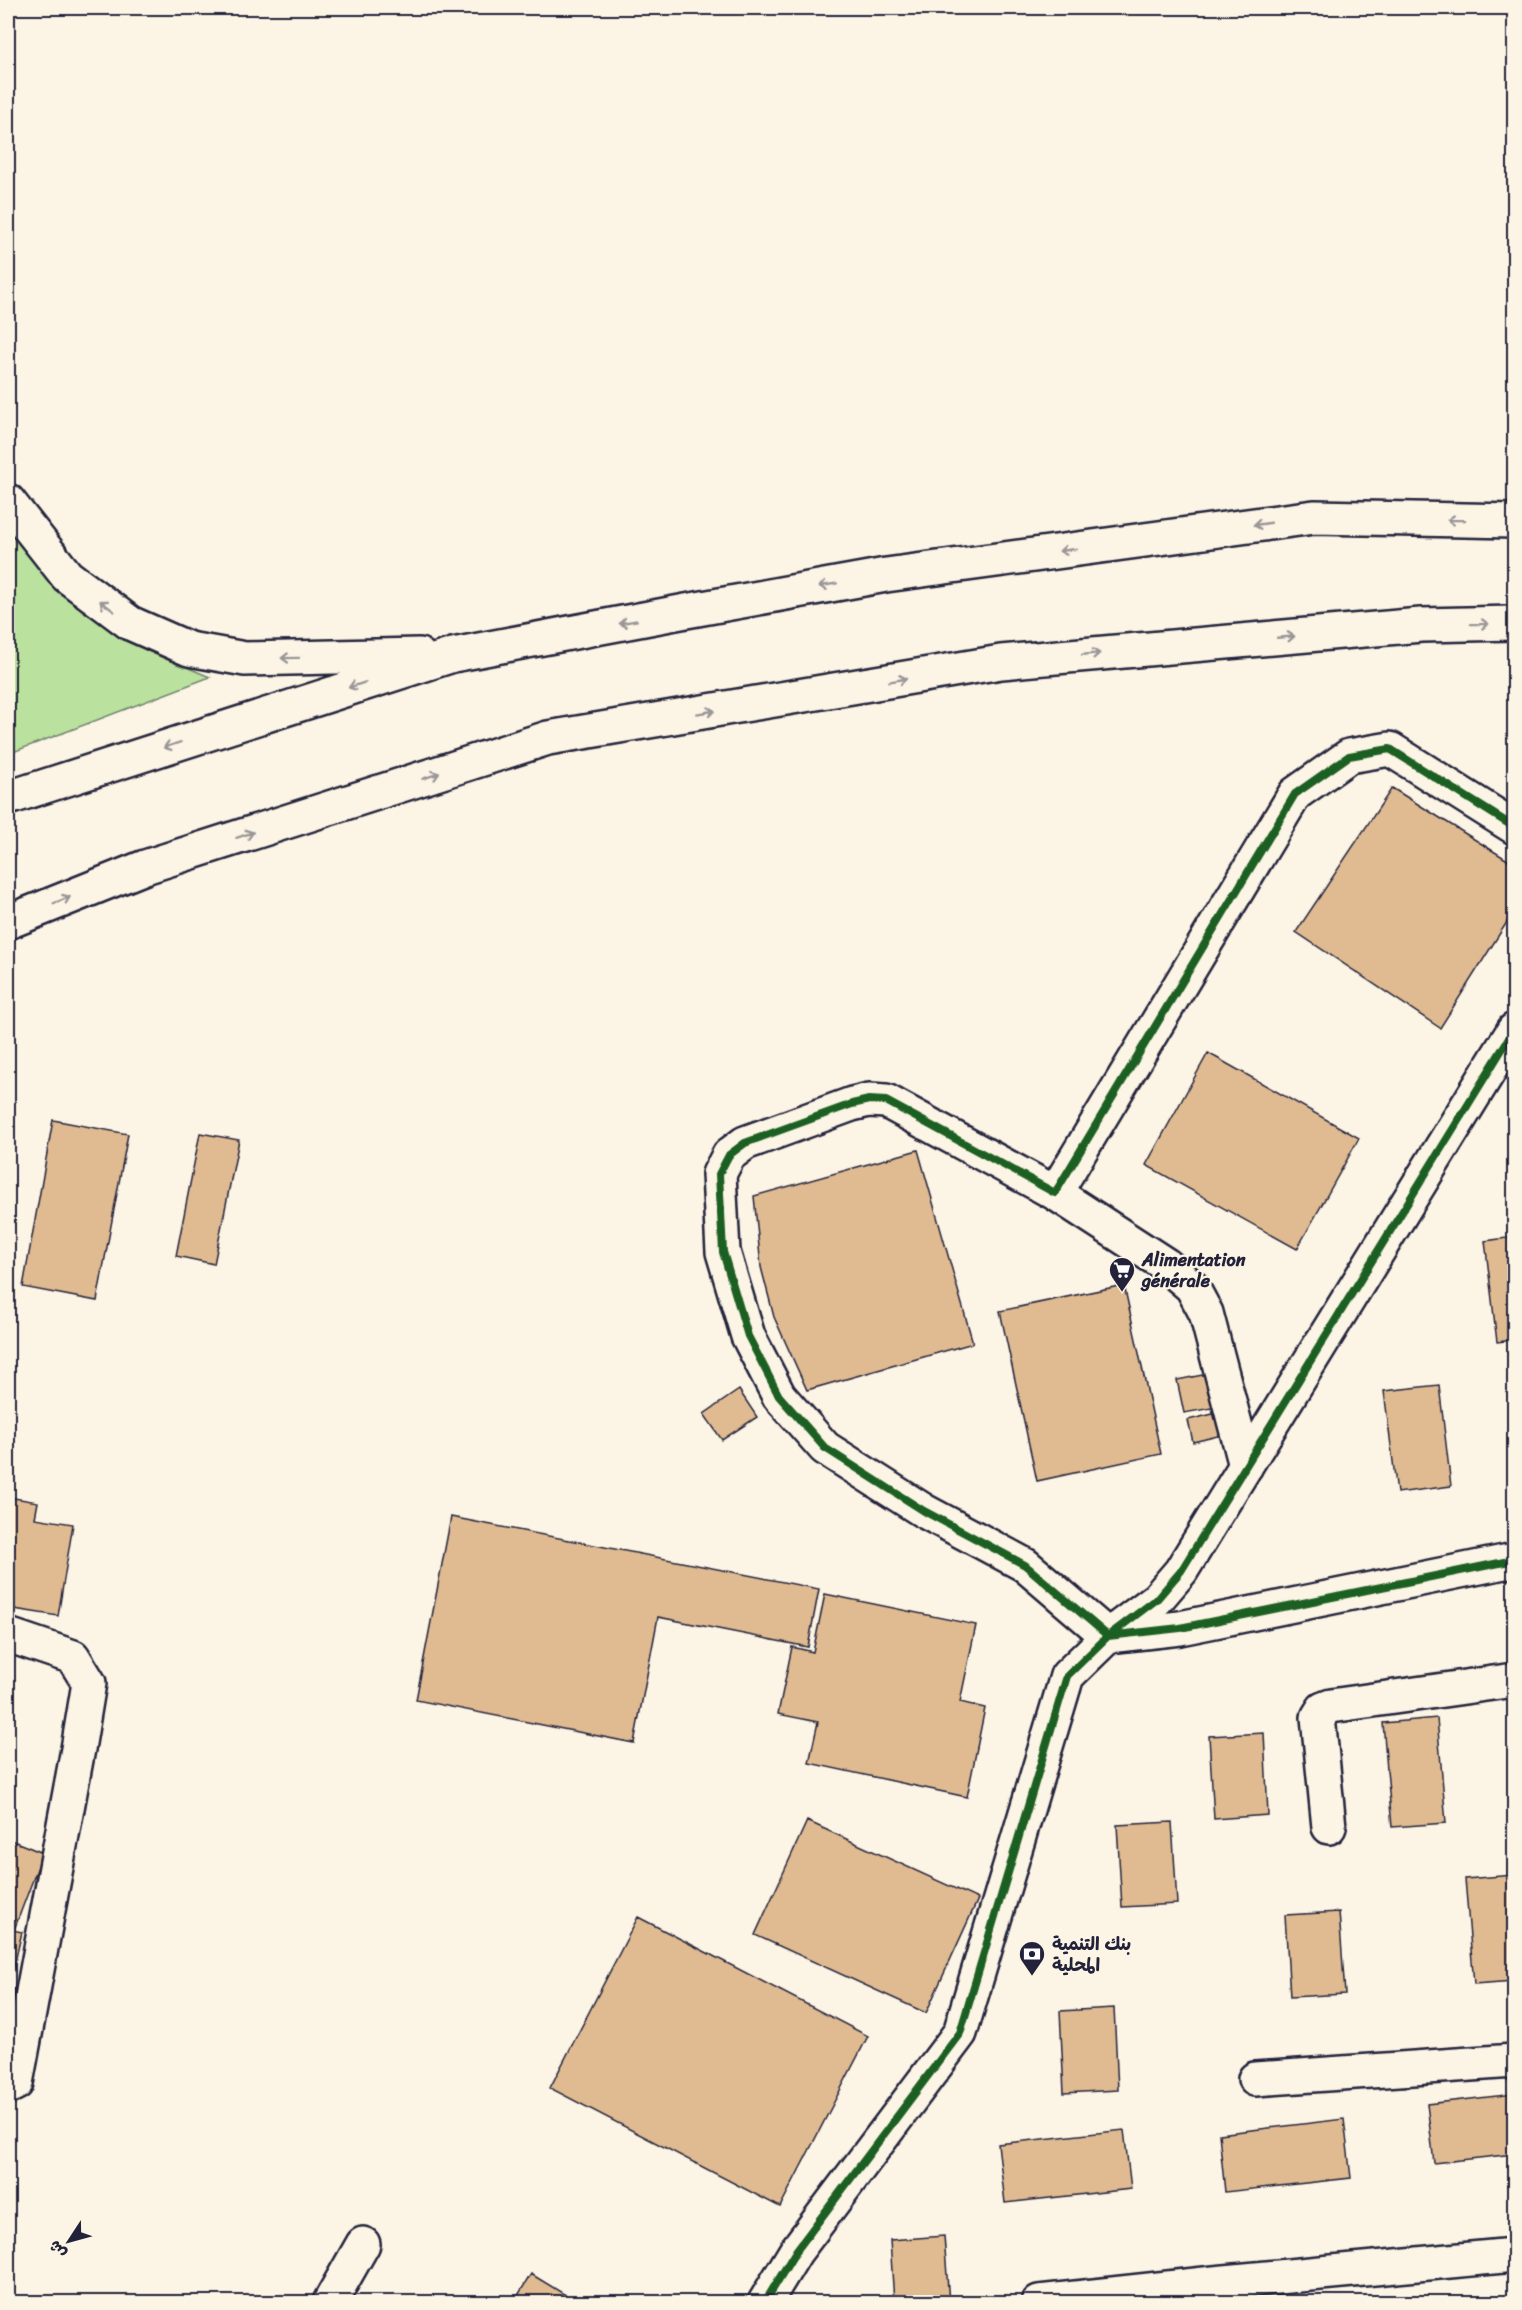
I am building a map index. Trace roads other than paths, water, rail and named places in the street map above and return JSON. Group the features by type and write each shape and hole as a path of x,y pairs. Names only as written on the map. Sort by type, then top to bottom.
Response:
{"main road":[{"path":"8,501 67,576 130,623 189,649 245,659 453,655"},
{"path":"8,798 453,655 686,611 886,575 1314,517 1515,521"},
{"path":"8,922 145,867 548,738 1001,662 1421,625 1515,623"},
{"path":"1054,1193 1295,794 1349,756 1390,749 1515,828"},
{"path":"765,2302 796,2251 960,2033 1067,1676 1108,1636 1157,1599 1181,1571 1515,1030"},
{"path":"1246,1466 1206,1313 1192,1287 1166,1265 1054,1193 886,1101 869,1100 852,1104 745,1143 729,1155 719,1174 723,1252 748,1336 779,1396 825,1448 924,1512 1025,1565 1108,1636 1180,1628 1515,1560"},
{"path":"8,1635 73,1657 88,1683 78,1749 16,2083 8,2087"},
{"path":"1329,1827 1318,1717 1323,1709 1515,1680"},
{"path":"1255,2079 1515,2061"},
{"path":"330,2302 363,2244"},
{"path":"1039,2302 1215,2293 1515,2255"}],"place":[{"name":"Alimentation générale","path":"1122,1293"},
{"name":"بنك التنمية المحلية","path":"1032,1977"}]}
